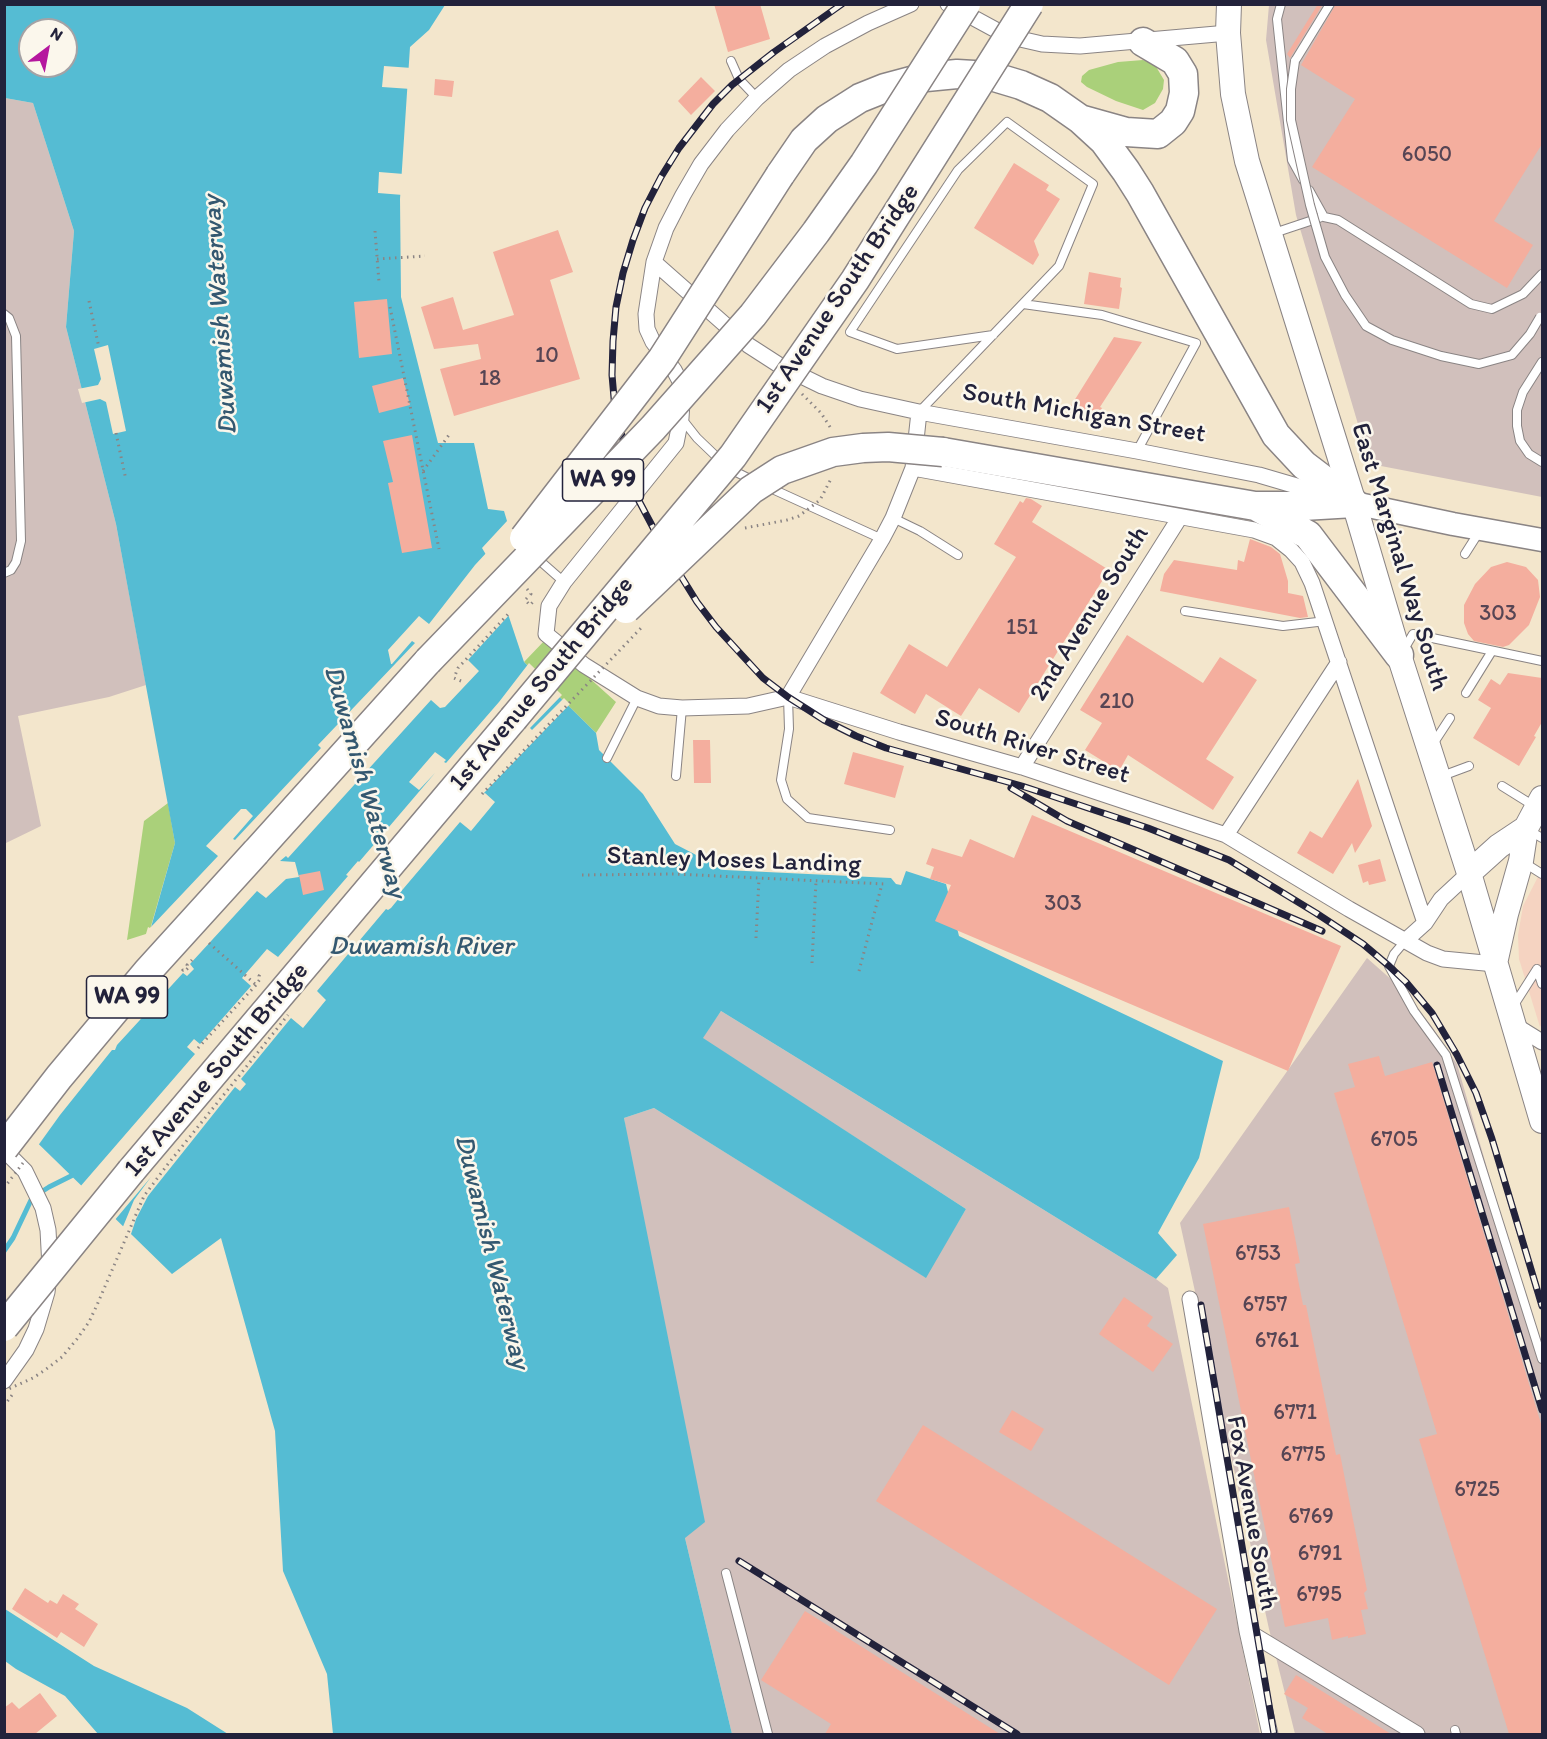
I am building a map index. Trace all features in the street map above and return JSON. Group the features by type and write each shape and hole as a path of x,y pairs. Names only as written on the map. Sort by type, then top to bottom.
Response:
{"highway":[{"name":"WA 99","path":"11,1153 59,1077 147,972 428,661 653,428 753,315 864,164 966,4"},
{"name":"1st Avenue South Bridge","path":"4,1327 90,1221 733,456 855,280 1029,4"},
{"path":"1080,119 1126,132 1158,134 1173,122 1180,111 1184,93 1183,74 1175,61 1143,42"},
{"path":"428,661 662,359 804,140 826,119 860,98 885,88 926,77 957,74 991,76 1021,85 1050,98 1080,119 1104,141 1140,193 1276,435 1304,465 1354,503"},
{"path":"513,720 751,490 782,470 833,452 888,447 943,452 1254,506 1354,503"},
{"path":"1254,506 1308,535 1400,656"}],"main road":[{"name":"East Marginal Way South","path":"1229,4 1228,33 1233,94 1247,160 1469,873 1542,1120"},
{"name":"South Michigan Street","path":"1354,503 1542,540"},
{"path":"1469,873 1499,846 1537,818"},
{"path":"1495,964 1521,861 1537,818"}],"street":[{"path":"911,4 867,23 825,46 789,70 757,98 727,130 701,164 682,195 666,228 654,262 646,314 647,328 653,342 674,370 683,387 681,418 675,443 564,582 549,606 546,634 584,665 637,698 659,706 682,708 748,706 788,697 893,518 913,468 919,412"},
{"path":"948,4 1007,36 1042,44 1080,46 1228,33"},
{"name":"South Michigan Street","path":"654,262 748,345 779,365 822,386 860,399 919,412 1259,475 1354,503"},
{"path":"913,468 1254,530 1276,538 1291,550 1302,562 1326,621 1425,922"},
{"name":"2nd Avenue South","path":"1022,766 1180,518"},
{"path":"1226,835 1339,662"},
{"name":"South River Street","path":"788,697 899,732 1022,766 1226,835 1427,953 1443,959 1495,964"},
{"path":"1405,941 1425,922 1441,899 1469,873"},
{"path":"1511,1018 1542,1042"},
{"path":"4,1381 26,1350 36,1329 50,1267 50,1246 43,1208 25,1171 11,1153"},
{"name":"Fox Avenue South","path":"1190,1299 1247,1631 1270,1734"},
{"path":"1247,1631 1417,1734"}],"lane":[{"path":"1281,4 1277,20 1293,160 1324,217"},
{"path":"1330,4 1295,61 1291,89 1291,120 1310,205 1325,257 1345,295 1366,326 1392,340 1441,356 1479,364 1512,355 1530,334 1541,315"},
{"path":"731,61 739,79 757,98"},
{"path":"919,412 1023,304 1059,266 1093,184 1007,122 958,170 850,332 897,349 993,335"},
{"path":"1269,234 1324,217 1338,220 1471,304 1492,309 1523,294 1542,274"},
{"path":"1023,304 1102,315 1196,343 1137,451"},
{"path":"4,314 9,318 16,336 21,542 16,562 11,570 4,573"},
{"path":"1542,362 1523,392 1517,410 1520,441 1529,454 1542,462"},
{"path":"681,418 697,438 729,469 882,539"},
{"path":"893,518 920,531 958,555"},
{"path":"1465,554 1481,529"},
{"path":"538,560 564,582"},
{"path":"1185,611 1283,626 1326,621"},
{"path":"1400,656 1413,634 1542,661"},
{"path":"1466,693 1492,651"},
{"path":"788,697 789,729 781,780 787,799 808,818 890,830"},
{"path":"607,758 637,698"},
{"path":"676,776 682,708"},
{"path":"1430,751 1450,718"},
{"path":"1438,778 1469,766"},
{"path":"1502,786 1537,818"},
{"path":"1521,861 1542,874"},
{"path":"1405,941 1394,954 1389,966 1414,1011 1446,1055 1542,1359"},
{"path":"1511,1018 1537,969 1542,984"},
{"path":"726,1573 768,1734"}],"path":[{"path":"375,231 379,282"},
{"path":"377,259 425,256"},
{"path":"89,301 99,348"},
{"path":"390,307 439,549"},
{"path":"116,433 126,480"},
{"path":"423,471 449,435"},
{"path":"523,598 531,589 538,596 530,605 525,600 531,594"},
{"path":"461,681 454,678 458,668 515,607"},
{"name":"Stanley Moses Landing","path":"582,875 675,874 883,884 859,971"},
{"path":"756,938 759,878"},
{"path":"812,963 816,881"},
{"path":"208,942 256,985"},
{"path":"177,976 189,967 187,965 193,958"},
{"path":"198,1048 256,985 262,971"},
{"name":"1st Avenue South Bridge","path":"4,1391 45,1371 62,1357 77,1339 93,1314 144,1196 288,1015"},
{"path":"4,1188 11,1153"}],"shaded area":[{"path":"1269,5 1542,5 1542,497 1381,466 1366,451 1296,215 1266,40"},
{"path":"5,98 33,103 74,231 66,327 116,524 146,685 109,697 18,716 41,826 6,843 5,846"},
{"path":"1542,869 1542,1023 1540,1027 1519,959 1518,935 1523,906"},
{"path":"1367,958 1393,981 1430,1024 1457,1064 1542,1358 1542,1734 1295,1734 1269,1629 1180,1223"},
{"path":"721,1011 1168,1288 1260,1734 732,1734 685,1538 624,1118 654,1108 925,1277 966,1209 702,1038"}],"green space":[{"path":"1143,60 1155,65 1164,80 1163,89 1155,103 1143,110 1116,101 1081,82 1082,76 1089,70 1118,62"},
{"path":"546,639 616,702 596,733 524,662"},
{"path":"168,803 175,843 149,933 127,940 144,821"}],"water":[{"name":"Duwamish River","path":"4,5 445,5 429,30 410,47 400,199 401,297 438,443 474,443 488,509 504,511 507,521 482,548 491,563 524,662 596,733 599,750 643,794 675,844 725,870 891,878 896,884 901,885 906,871 946,884 959,936 1223,1061 1199,1158 1158,1233 1177,1255 1156,1279 721,1011 703,1038 966,1209 926,1278 654,1108 624,1118 705,1522 685,1538 732,1734 333,1734 327,1674 283,1571 275,1431 221,1238 172,1274 14,1120 142,959 175,843 116,524 66,327 74,231 33,103 5,98"},
{"path":"5,1609 94,1666 187,1708 228,1734 98,1734 65,1696 5,1661"}],"pier":[{"path":"384,66 412,68 411,89 382,87"},
{"path":"379,172 404,174 403,195 378,193"},
{"path":"108,345 126,431 113,434 106,402 100,399 82,403 78,389 98,385 101,379 94,349"},
{"path":"488,551 511,613 468,660 479,671 445,707 440,708 431,700 288,858 286,856 280,861 295,862 299,877 286,879 266,898 257,891 190,964 194,969 187,976 183,973 117,1045 115,1050 112,1050 37,1147 12,1123 11,1119 139,958 148,927 150,928 218,856 206,846 241,809 246,809 253,816 233,839 235,840 321,748 318,745 415,643 412,641 392,664 388,650 419,616 429,624"},
{"path":"529,663 562,695 530,728 532,730 564,698 570,704 483,794 485,793 495,802 471,831 460,822 398,895 400,897 391,908 386,909 317,991 326,1000 303,1028 291,1018 241,1079 246,1084 240,1091 235,1087 148,1196 130,1237 122,1229 134,1200 151,1177 114,1221 79,1188 195,1054 187,1047 194,1039 200,1044 251,986 242,978 267,949 278,957 435,773 419,790 409,782 435,752 446,760 444,762 446,763 499,702"}],"building":[{"path":"714,4 760,4 770,39 728,52"},
{"path":"1318,4 1323,4 1290,58 1287,54"},
{"path":"1336,4 1542,4 1542,144 1494,221 1533,245 1507,288 1312,167 1355,99 1301,65"},
{"path":"701,77 715,91 691,115 678,101"},
{"path":"435,79 454,81 452,97 434,95"},
{"path":"1014,163 1049,185 1046,190 1060,199 1034,241 1039,255 1033,265 974,228"},
{"path":"558,230 573,272 550,280 580,379 454,416 440,369 481,359 478,344 434,349 421,307 453,297 463,330 514,315 493,252"},
{"path":"1089,272 1121,278 1119,309 1084,304"},
{"path":"387,299 392,354 359,358 354,302"},
{"path":"1114,337 1142,342 1100,407 1102,408 1094,421 1064,417"},
{"path":"403,378 410,405 379,413 372,386"},
{"path":"412,435 432,548 402,553 388,483 393,482 383,441"},
{"path":"1026,498 1042,506 1032,522 1109,570 1019,713 979,688 961,716 926,694 915,714 880,693 909,644 947,667 1016,557 994,544 1020,501 1023,503"},
{"path":"1250,539 1271,547 1280,554 1288,581 1288,593 1303,596 1308,617 1300,618 1160,591 1164,574 1174,560 1237,570 1238,560 1244,562"},
{"path":"1507,562 1526,567 1538,580 1540,597 1529,625 1509,645 1503,647 1474,641 1468,634 1464,623 1464,605 1475,584 1491,567"},
{"path":"1127,635 1203,683 1220,657 1257,680 1206,759 1234,777 1213,810 1128,755 1119,771 1085,750 1102,723 1080,710"},
{"path":"1508,673 1542,678 1542,722 1519,766 1473,738 1491,708 1478,700 1491,679 1500,685"},
{"path":"693,740 710,740 711,783 694,783"},
{"path":"853,752 904,766 895,798 844,784"},
{"path":"1358,779 1372,826 1355,853 1352,843 1333,874 1297,853 1310,831 1322,838"},
{"path":"1032,815 1341,946 1288,1071 935,921 951,885 930,879 934,867 926,864 932,848 962,857 970,839 1014,858"},
{"path":"1380,859 1386,881 1369,885 1368,881 1363,883 1358,865"},
{"path":"320,871 324,890 303,895 299,875"},
{"path":"1379,1056 1385,1076 1432,1062 1542,1427 1542,1734 1509,1734 1419,1439 1437,1434 1334,1093 1355,1087 1348,1064"},
{"path":"1289,1207 1300,1263 1295,1264 1303,1305 1306,1305 1336,1455 1340,1454 1367,1590 1364,1593 1368,1609 1361,1610 1366,1634 1332,1640 1328,1618 1285,1627 1203,1224"},
{"path":"1124,1297 1153,1317 1147,1326 1173,1344 1153,1372 1099,1334"},
{"path":"1012,1410 1044,1429 1031,1451 999,1432"},
{"path":"923,1425 1217,1609 1169,1685 876,1501"},
{"path":"25,1588 48,1603 50,1600 57,1604 63,1594 79,1604 75,1609 98,1624 84,1647 61,1632 57,1638 12,1609"},
{"path":"805,1611 1000,1734 825,1734 831,1724 761,1680"},
{"path":"1296,1675 1391,1734 1328,1734 1302,1718 1308,1708 1284,1694"},
{"path":"40,1693 57,1716 35,1734 4,1734 4,1708 12,1702 19,1709"}],"waterway":[{"path":"4,1251 13,1238 32,1198 71,1176"}],"railway":[{"path":"842,4 774,52 732,85 713,104 679,148 661,177 645,208 633,240 616,307 612,375 615,409 639,501 666,552 697,602 716,627 763,678 824,720 886,748 1022,786 1148,828 1229,860 1363,944 1389,966 1432,1013 1476,1093 1542,1306"},
{"path":"1011,788 1067,821 1322,931"},
{"path":"1437,1065 1542,1410"},
{"path":"1201,1305 1274,1734"},
{"path":"739,1561 1017,1734"}],"water label":[{"name":"Duwamish Waterway","path":"221,315"},
{"name":"Duwamish Waterway","path":"364,782"},
{"name":"Duwamish Waterway","path":"491,1252"}]}
